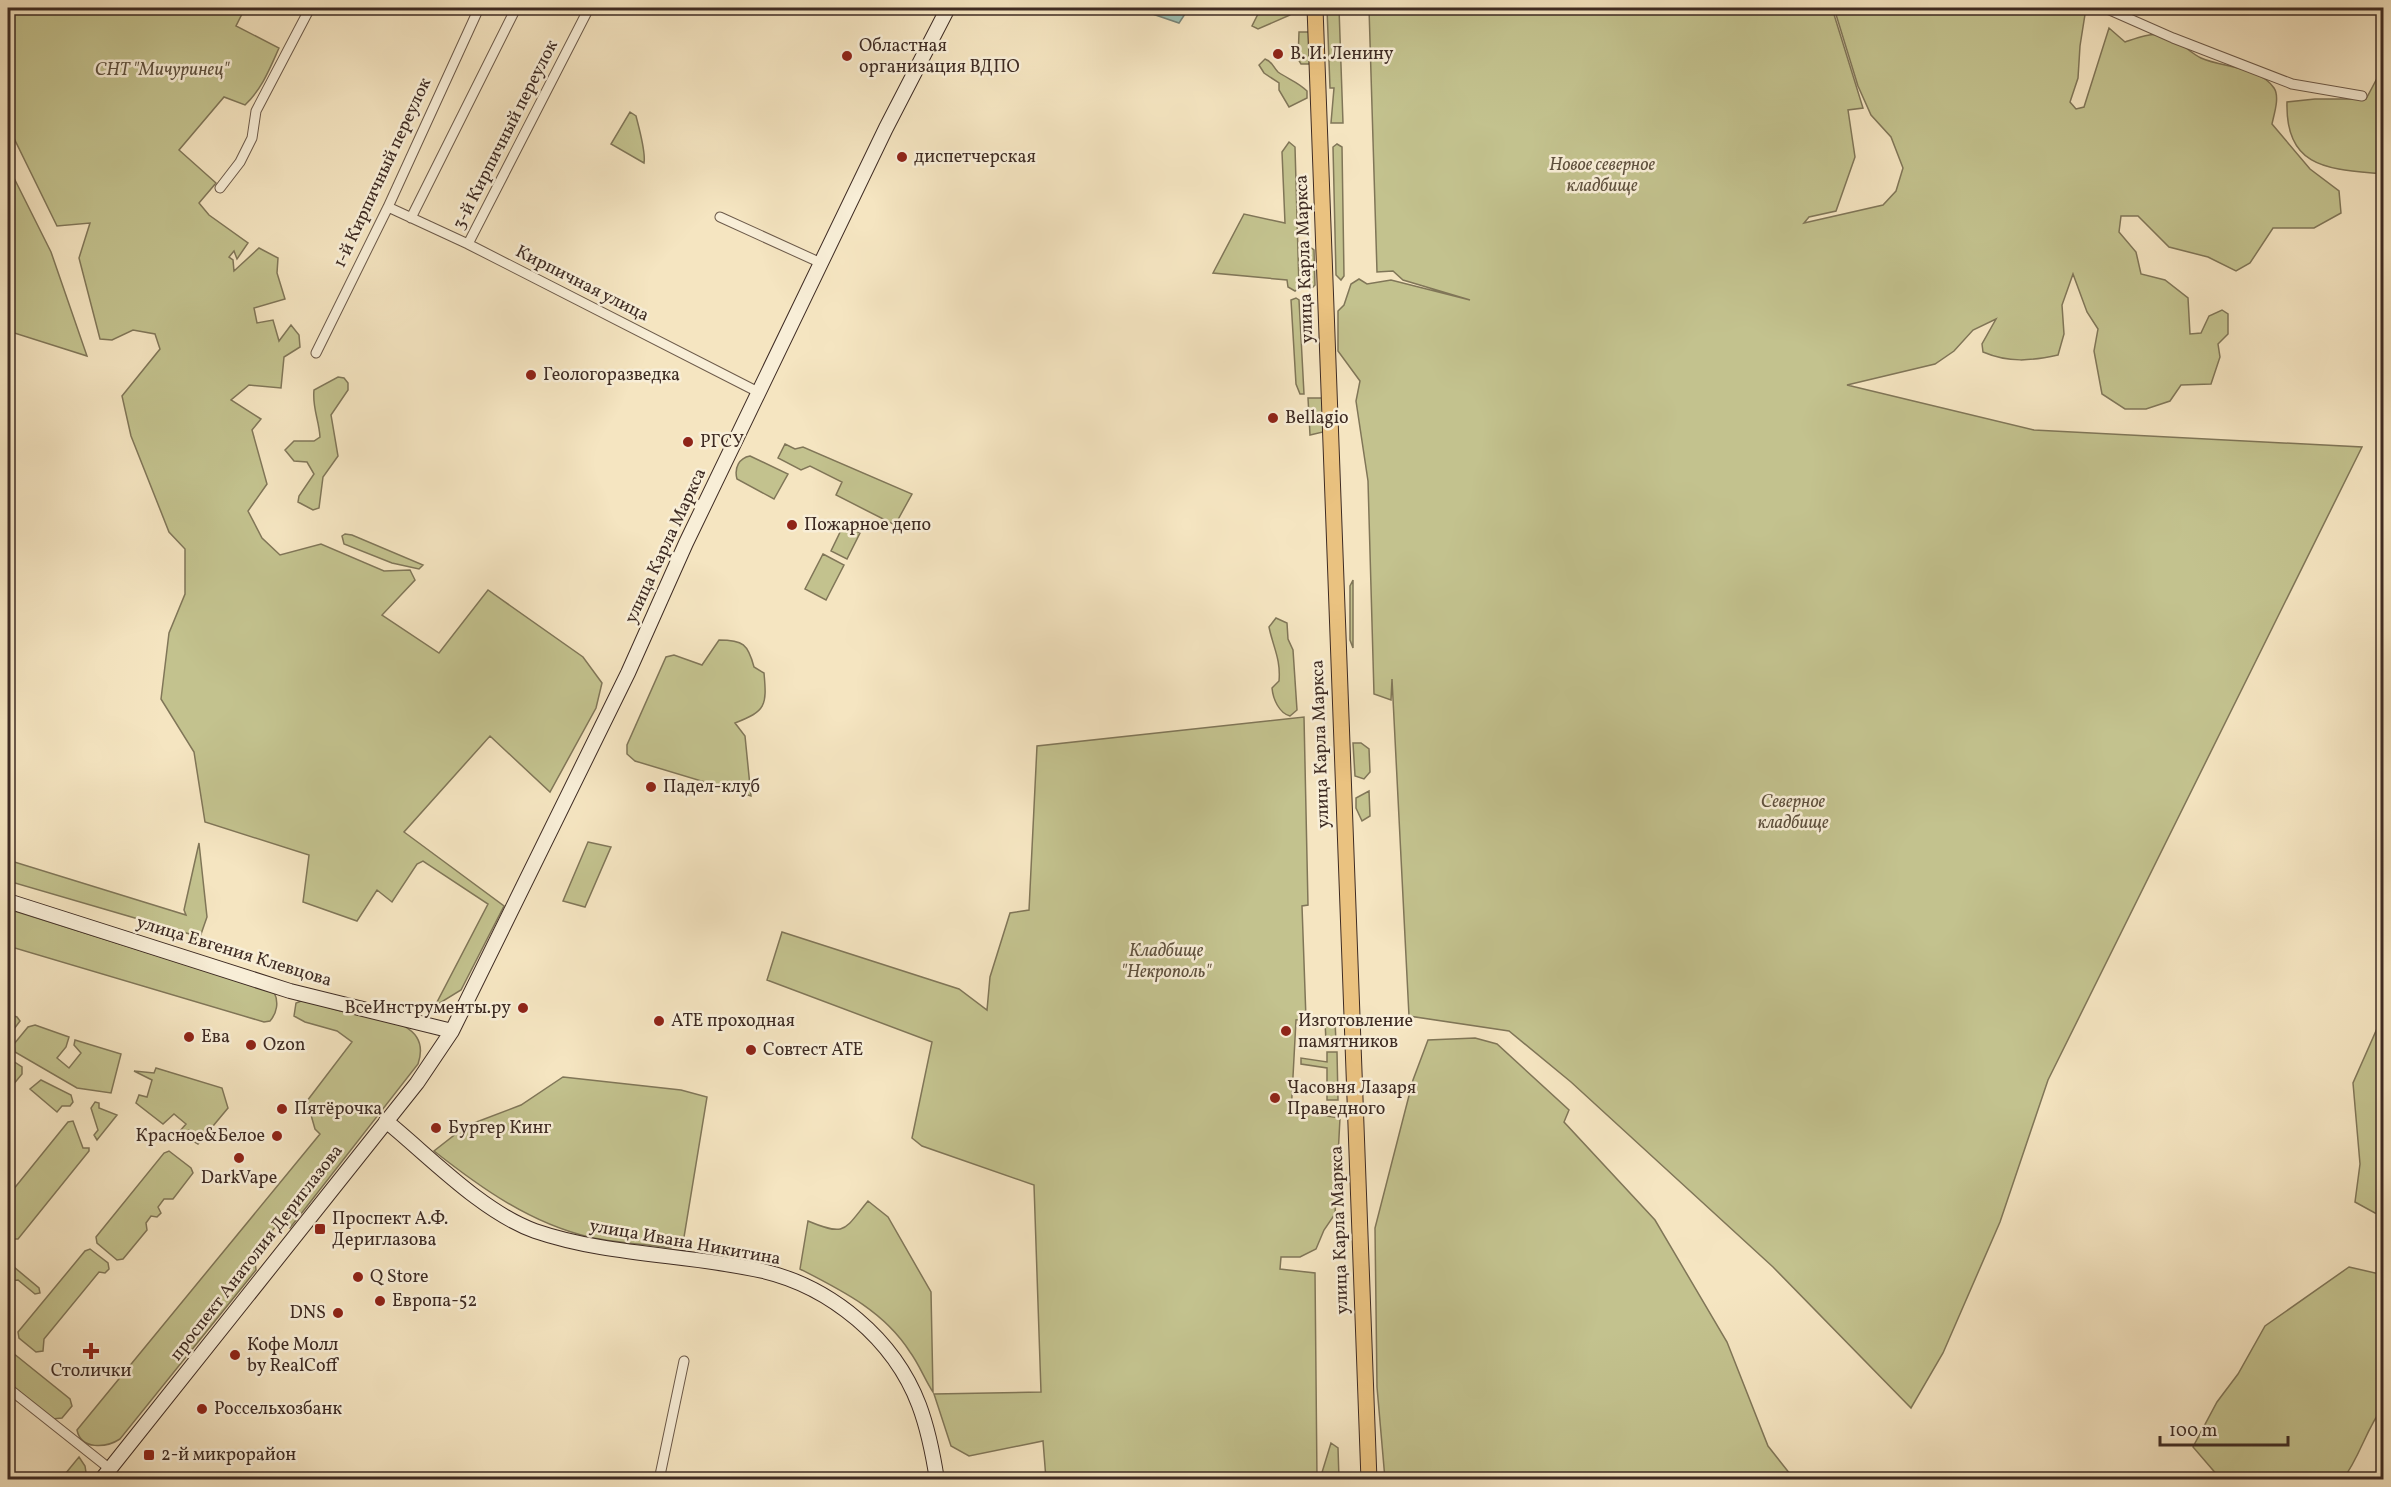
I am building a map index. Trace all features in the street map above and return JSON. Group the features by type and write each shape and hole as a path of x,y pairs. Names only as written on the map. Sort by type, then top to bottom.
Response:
{"main road":[{"name":"улица Карла Маркса","path":"452,1031 624,683 686,543 900,100 948,8"},
{"name":"улица Карла Маркса","path":"1315,8 1369,1479"},
{"name":"улица Евгения Клевцова","path":"8,901 290,992 452,1031"},
{"name":"проспект Анатолия Дериглазова","path":"105,1474 386,1120 441,1049 452,1031"},
{"name":"улица Ивана Никитина","path":"386,1120 480,1199 532,1230 602,1247 764,1272 818,1292 856,1318 892,1356 919,1404 937,1479"}],"street":[{"path":"220,188 240,162 252,138 256,111 310,8"},
{"name":"1-й Кирпичный переулок","path":"316,353 388,207 480,8"},
{"path":"411,218 516,8"},
{"name":"3-й Кирпичный переулок","path":"468,244 589,8"},
{"path":"2105,8 2173,38 2292,84 2362,96"},
{"name":"Кирпичная улица","path":"388,207 468,244 760,393"},
{"path":"720,217 821,263"},
{"path":"659,1479 684,1361"},
{"path":"8,1388 105,1474"}],"green space":[{"name":"СНТ \"Мичуринец\"","path":"8,8 245,8 236,26 279,48 261,85 251,99 245,105 224,97 179,150 216,183 199,203 209,215 248,243 237,259 234,251 229,257 233,260 234,271 259,248 278,258 277,273 285,299 254,308 257,323 273,320 279,341 291,325 299,335 300,347 284,357 281,388 249,385 231,400 261,419 252,430 267,484 248,511 262,538 280,555 321,544 384,571 410,570 415,580 382,615 439,653 488,590 583,657 602,683 596,708 550,792 490,736 404,832 504,906 461,990 435,1006 488,904 423,861 417,864 392,902 377,890 357,921 303,902 309,855 205,822 194,752 161,699 169,633 185,594 185,549 169,532 131,436 122,396 160,349 155,334 133,330 112,340 100,339 79,258 90,223 57,226 8,126"},
{"path":"1261,8 1290,8 1290,15 1258,29 1252,26"},
{"path":"1327,8 1339,8 1343,123 1331,123 1334,88 1330,88"},
{"name":"Северное кладбище","path":"1369,8 1832,8 1863,108 1848,110 1855,157 1836,211 1809,217 1804,223 1883,205 1896,191 1903,168 1891,137 1871,115 1858,86 1834,8 2086,8 2078,78 2070,102 2076,109 2084,107 2109,28 2125,42 2148,35 2167,36 2201,58 2250,71 2267,81 2276,92 2272,124 2310,169 2339,191 2341,213 2314,228 2273,228 2250,263 2236,271 2208,257 2169,247 2138,216 2121,216 2119,232 2136,252 2141,274 2165,280 2188,298 2190,334 2201,333 2209,316 2222,310 2228,314 2228,334 2218,344 2220,357 2211,384 2181,385 2170,401 2146,409 2125,409 2102,394 2094,351 2098,329 2087,312 2073,274 2062,305 2064,334 2058,355 2020,360 2002,358 1983,352 1982,344 1996,319 1973,330 1954,351 1935,364 1847,385 2034,430 2362,447 2048,1080 2000,1222 1943,1353 1911,1408 1773,1267 1571,1082 1509,1031 1409,1016 1392,679 1391,700 1374,694 1368,481 1356,401 1360,381 1338,351 1338,311 1344,305 1351,284 1359,279 1367,284 1391,280 1470,300 1403,280 1393,271 1377,272"},
{"path":"1299,32 1310,32 1311,64 1301,64 1298,59"},
{"path":"1265,59 1278,72 1307,91 1307,98 1289,107 1279,90 1279,83 1264,73 1259,65"},
{"path":"2383,67 2383,174 2329,167 2315,162 2303,153 2294,141 2288,124 2287,102 2315,99 2366,99"},
{"path":"630,112 636,116 643,146 644,163 611,144"},
{"path":"1289,142 1295,147 1299,288 1295,291 1288,287 1287,280 1213,273 1244,214 1285,223 1282,152"},
{"path":"1337,144 1342,147 1344,276 1341,280 1336,275 1333,147"},
{"path":"8,166 51,252 87,356 8,331"},
{"path":"1310,247 1314,250 1315,285 1312,288 1308,285 1307,255"},
{"path":"1296,298 1299,300 1304,394 1300,394 1296,384 1291,300"},
{"path":"338,377 344,378 348,383 348,390 331,415 338,456 323,477 319,508 313,510 298,502 299,496 314,474 307,462 294,461 285,450 294,441 314,441 320,437 314,390"},
{"path":"1308,398 1324,398 1323,432 1310,435"},
{"path":"785,444 795,449 803,447 912,494 895,525 836,495 842,482 810,466 801,470 778,458"},
{"path":"750,456 788,474 774,499 737,479 738,464"},
{"path":"844,524 860,533 847,559 831,551"},
{"path":"345,534 423,565 419,569 392,563 344,544 342,536"},
{"path":"823,554 844,565 826,600 805,589"},
{"path":"1353,580 1353,648 1350,640 1350,586"},
{"path":"1276,618 1287,623 1288,639 1293,650 1297,710 1290,716 1277,705 1272,688 1279,681 1278,660 1269,627"},
{"path":"719,640 739,642 747,648 754,667 764,673 765,693 762,706 753,715 735,723 745,736 751,796 635,761 627,754 627,745 666,657 674,655 702,665"},
{"name":"Кладбище \"Некрополь\"","path":"1304,717 1308,905 1302,906 1306,1019 1296,1020 1291,1114 1314,1114 1340,1118 1335,1214 1324,1230 1316,1249 1300,1257 1281,1257 1280,1269 1315,1273 1317,1479 1046,1479 1043,1441 969,1456 951,1446 934,1394 1041,1392 1034,1185 922,1146 912,1138 932,1042 767,980 782,932 959,989 987,1010 990,977 1010,913 1029,910 1037,746"},
{"path":"1353,743 1361,743 1369,749 1370,772 1364,779 1355,776"},
{"path":"1369,791 1370,816 1362,821 1356,808 1356,798"},
{"path":"588,842 611,847 585,907 563,901"},
{"path":"199,843 207,917 200,937 8,881 8,860 186,915 184,910"},
{"path":"8,909 274,992 277,1003 274,1014 270,1021 264,1022 8,946"},
{"path":"304,1000 340,1011 386,1019 410,1030 417,1038 420,1049 418,1064 290,1228 280,1221 251,1257 255,1261 256,1270 120,1439 108,1444 89,1444 83,1441 77,1430 320,1134 315,1129 307,1101 352,1042 337,1031 305,1022 294,1016 296,1003"},
{"path":"8,1014 17,1017 20,1021 8,1037"},
{"path":"2383,1015 2383,1215 2355,1202 2360,1164 2353,1083"},
{"path":"1325,1020 1335,1020 1336,1043 1326,1043"},
{"path":"35,1025 69,1037 66,1047 57,1058 69,1068 81,1053 74,1045 75,1040 121,1054 111,1093 77,1088 15,1052 14,1044 28,1027"},
{"path":"1475,1038 1497,1044 1569,1110 1564,1122 1655,1220 1727,1342 1768,1446 1794,1479 1385,1479 1377,1387 1375,1228 1413,1080 1428,1040"},
{"path":"1327,1052 1337,1052 1338,1100 1327,1100 1327,1068 1301,1064 1301,1058 1327,1062"},
{"path":"13,1061 22,1067 22,1074 8,1091 8,1065"},
{"path":"156,1068 222,1088 228,1108 198,1144 193,1141 197,1137 189,1130 185,1135 180,1131 186,1124 174,1114 163,1124 136,1103 139,1095 147,1097 152,1080 134,1071 154,1073"},
{"path":"563,1077 681,1090 707,1097 684,1237 671,1248 589,1237 546,1223 488,1191 434,1151 466,1126 521,1105"},
{"path":"41,1080 71,1095 73,1102 70,1106 62,1106 57,1112 30,1089"},
{"path":"95,1102 99,1103 99,1108 117,1115 97,1140 94,1135 98,1130 91,1108"},
{"path":"73,1121 83,1148 89,1148 89,1151 18,1239 10,1239 8,1237 8,1196 68,1122"},
{"path":"169,1151 191,1168 193,1173 173,1199 164,1199 158,1207 161,1213 157,1217 151,1216 146,1223 147,1230 123,1259 117,1260 97,1243 96,1237 164,1153"},
{"path":"868,1201 888,1217 931,1292 933,1392 913,1357 888,1325 861,1303 800,1269 808,1221 830,1229 843,1228 854,1219"},
{"path":"90,1249 108,1263 109,1269 105,1273 99,1272 44,1339 43,1351 36,1352 19,1338 18,1332 85,1251"},
{"path":"8,1262 39,1288 40,1293 35,1294 18,1280 9,1281"},
{"path":"2349,1267 2384,1275 2383,1407 2349,1470 2343,1479 2217,1479 2218,1476 2193,1447 2217,1402 2238,1374 2265,1326"},
{"path":"8,1349 70,1399 72,1406 62,1418 52,1419 8,1382"},
{"path":"1331,1443 1338,1448 1339,1479 1320,1479"},
{"path":"79,1457 85,1466 87,1479 61,1479"}],"shaded area":[{"path":"1135,8 1189,8 1179,23"}],"place":[{"name":"В. И. Ленину","path":"1278,54"},
{"name":"Областная организация ВДПО","path":"847,56"},
{"name":"диспетчерская","path":"902,157"},
{"name":"Геологоразведка","path":"531,375"},
{"name":"Bellagio","path":"1273,418"},
{"name":"РГСУ","path":"688,442"},
{"name":"Пожарное депо","path":"792,525"},
{"name":"Падел-клуб","path":"651,787"},
{"name":"ВсеИнструменты.ру","path":"523,1008"},
{"name":"АТЕ проходная","path":"659,1021"},
{"name":"Изготовление памятников","path":"1286,1031"},
{"name":"Ева","path":"189,1037"},
{"name":"Ozon","path":"251,1045"},
{"name":"Совтест АТЕ","path":"751,1050"},
{"name":"Часовня Лазаря Праведного","path":"1275,1098"},
{"name":"Пятёрочка","path":"282,1109"},
{"name":"Бургер Кинг","path":"436,1128"},
{"name":"Красное&Белое","path":"277,1136"},
{"name":"DarkVape","path":"239,1158"},
{"name":"Проспект А.Ф. Дериглазова","path":"320,1229"},
{"name":"Q Store","path":"358,1277"},
{"name":"Европа-52","path":"380,1301"},
{"name":"DNS","path":"338,1313"},
{"name":"Столички","path":"91,1351"},
{"name":"Кофе Молл by RealCoff","path":"235,1355"},
{"name":"Россельхозбанк","path":"202,1409"},
{"name":"2-й микрорайон","path":"149,1455"}],"park label":[{"name":"Новое северное кладбище","path":"1602,175"}]}
